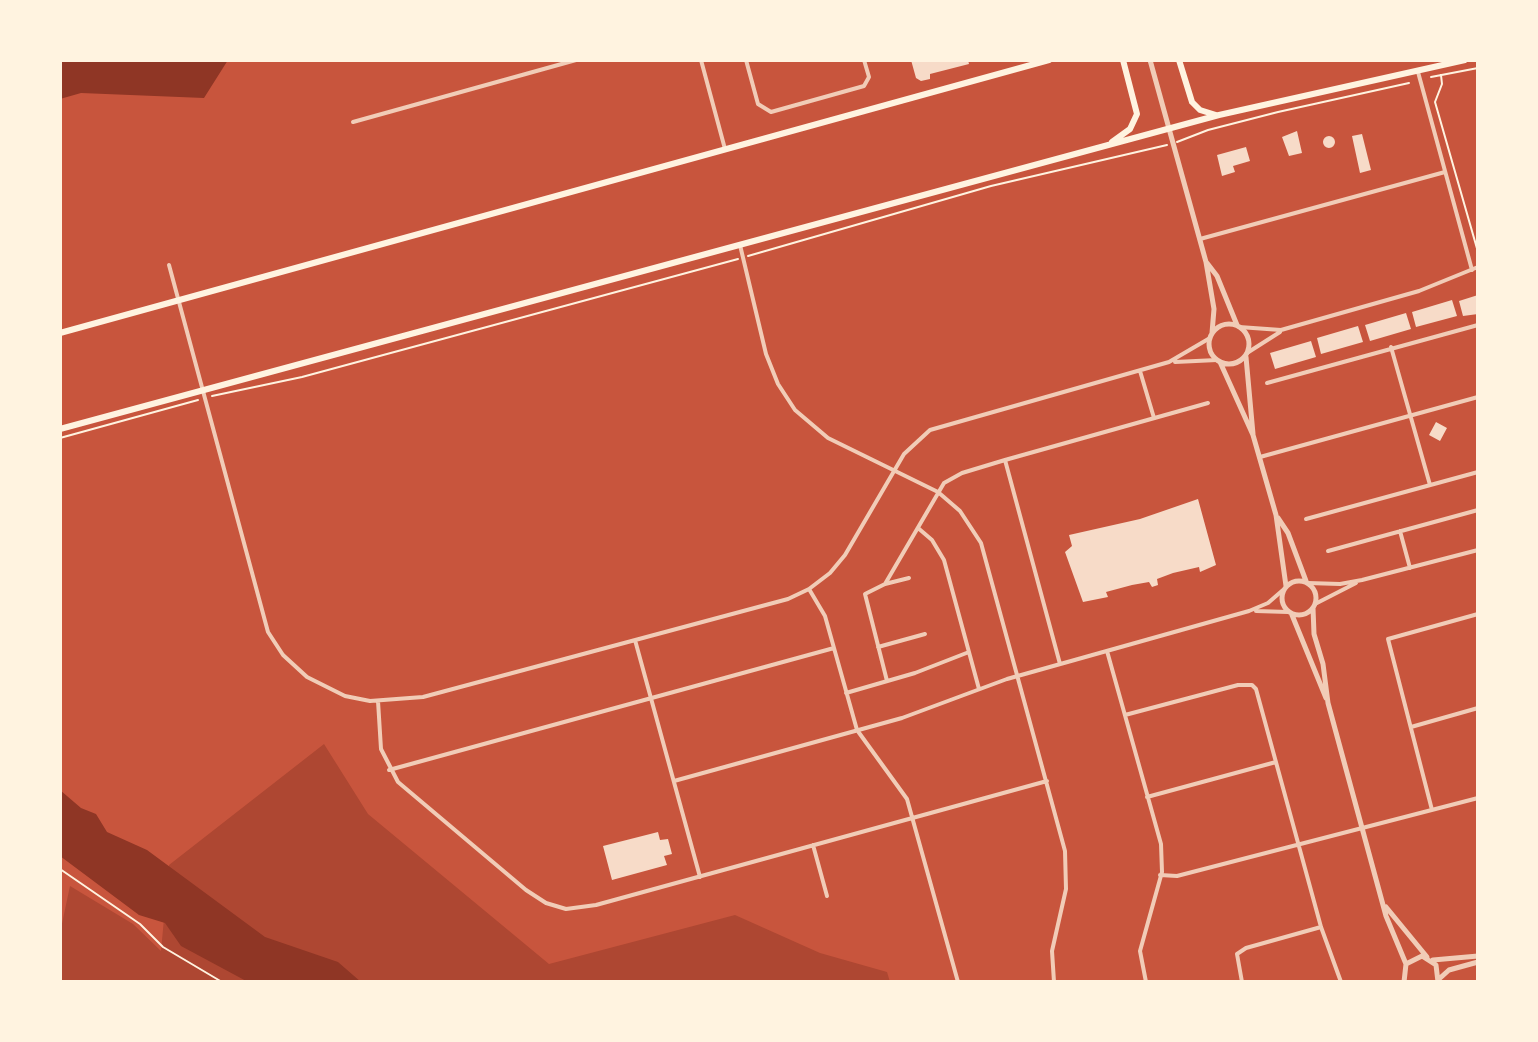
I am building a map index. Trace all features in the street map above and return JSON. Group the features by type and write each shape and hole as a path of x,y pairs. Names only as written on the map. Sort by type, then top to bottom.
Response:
{"highway":[{"path":"60,333 1049,60"},
{"path":"1105,145 1130,129 1137,114 1123,60"},
{"path":"1179,60 1192,102 1205,112 1219,115"},
{"path":"60,429 1169,128 1465,60"}],"street":[{"path":"353,122 576,60"},
{"path":"701,60 725,149"},
{"path":"746,60 758,104 764,111 861,88 868,82 864,60"},
{"path":"1150,60 1206,262 1214,309 1210,350 1253,435 1260,457 1276,515 1284,588 1282,604 1290,613 1328,703 1382,899 1406,964 1404,982"},
{"path":"1169,362 1218,361 1234,364 1281,330 1419,291 1475,269 1417,70"},
{"path":"1200,239 1445,172"},
{"path":"740,245 766,354 788,401 809,424 828,438 938,492 960,511 981,543 1065,851 1067,876 1053,942 1054,982"},
{"path":"1206,262 1217,276 1238,326 1249,341 1246,354 1253,435"},
{"path":"169,265 268,632 290,663 317,683 345,696 378,701 423,697 748,611 809,589 830,573 845,555 915,441 940,426 1169,362 1190,353 1222,326 1281,330"},
{"path":"1267,383 1478,325"},
{"path":"1391,347 1430,485"},
{"path":"1140,370 1154,418"},
{"path":"1260,457 1478,397"},
{"path":"885,584 938,492 950,478 1208,403"},
{"path":"1005,460 1060,664"},
{"path":"1306,519 1478,472"},
{"path":"1328,551 1478,510"},
{"path":"1276,515 1288,533 1307,582 1316,594 1314,634 1323,664 1328,703"},
{"path":"918,528 932,540 944,560 979,689"},
{"path":"1400,531 1410,568"},
{"path":"674,781 923,712 1018,676 1249,611 1268,603 1294,581 1340,584 1478,550"},
{"path":"887,681 866,591 909,578"},
{"path":"1249,611 1301,615 1362,580"},
{"path":"809,589 825,616 857,730 900,787 913,818 958,982"},
{"path":"1432,810 1388,639 1478,614"},
{"path":"878,647 925,634"},
{"path":"635,640 700,877"},
{"path":"389,770 834,648"},
{"path":"1107,651 1161,844 1160,875 1140,951 1146,982"},
{"path":"846,693 969,652"},
{"path":"1125,715 1238,685 1252,685 1258,695 1321,927 1341,982"},
{"path":"378,701 379,742 389,770 405,790 526,890 554,906 596,905 1047,781"},
{"path":"1410,727 1478,708"},
{"path":"1147,797 1276,762"},
{"path":"1160,875 1177,876 1478,798"},
{"path":"813,845 827,896"},
{"path":"1382,899 1439,970 1438,981"},
{"path":"1242,982 1237,954 1246,948 1321,927"},
{"path":"1406,964 1416,957 1478,959"},
{"path":"1438,981 1449,970 1478,959"}],"path":[{"path":"1431,77 1478,68"},
{"path":"1441,75 1442,84 1435,102 1478,252"},
{"path":"1193,137 1208,130 1278,112 1409,83"},
{"path":"756,254 991,186 1156,148"},
{"path":"223,393 302,377 731,263"},
{"path":"60,438 186,403"},
{"path":"60,869 140,924 163,947 222,982"}],"shaded area":[{"path":"60,60 228,60 204,98 81,93 60,99"},
{"path":"324,744 368,814 549,964 735,915 820,953 887,972 890,982 60,982 60,933 70,886 133,924 161,951 169,865"},
{"path":"60,790 81,808 96,814 107,832 147,850 265,937 338,962 361,982 248,982 181,946 165,923 139,915 60,856"}],"building":[{"path":"911,60 968,60 969,64 930,74 930,79 921,81 916,78"},
{"path":"1297,131 1302,153 1289,156 1282,137"},
{"path":"1362,134 1371,170 1360,173 1352,136"},
{"path":"1329,136 1335,142 1329,148 1323,142"},
{"path":"1246,147 1250,161 1233,166 1235,172 1222,176 1217,155"},
{"path":"1478,295 1478,314 1463,316 1459,301"},
{"path":"1452,300 1457,316 1416,327 1412,312"},
{"path":"1406,313 1411,329 1370,341 1365,325"},
{"path":"1358,326 1363,342 1321,354 1317,338"},
{"path":"1311,341 1316,357 1275,369 1270,353"},
{"path":"1436,422 1447,428 1440,441 1429,435"},
{"path":"1198,499 1216,565 1200,572 1199,567 1173,573 1157,579 1158,585 1152,587 1149,582 1132,585 1106,592 1108,597 1083,602 1065,552 1072,546 1069,535 1140,519"},
{"path":"658,832 660,840 668,839 672,854 664,856 667,865 612,880 603,846"}]}
